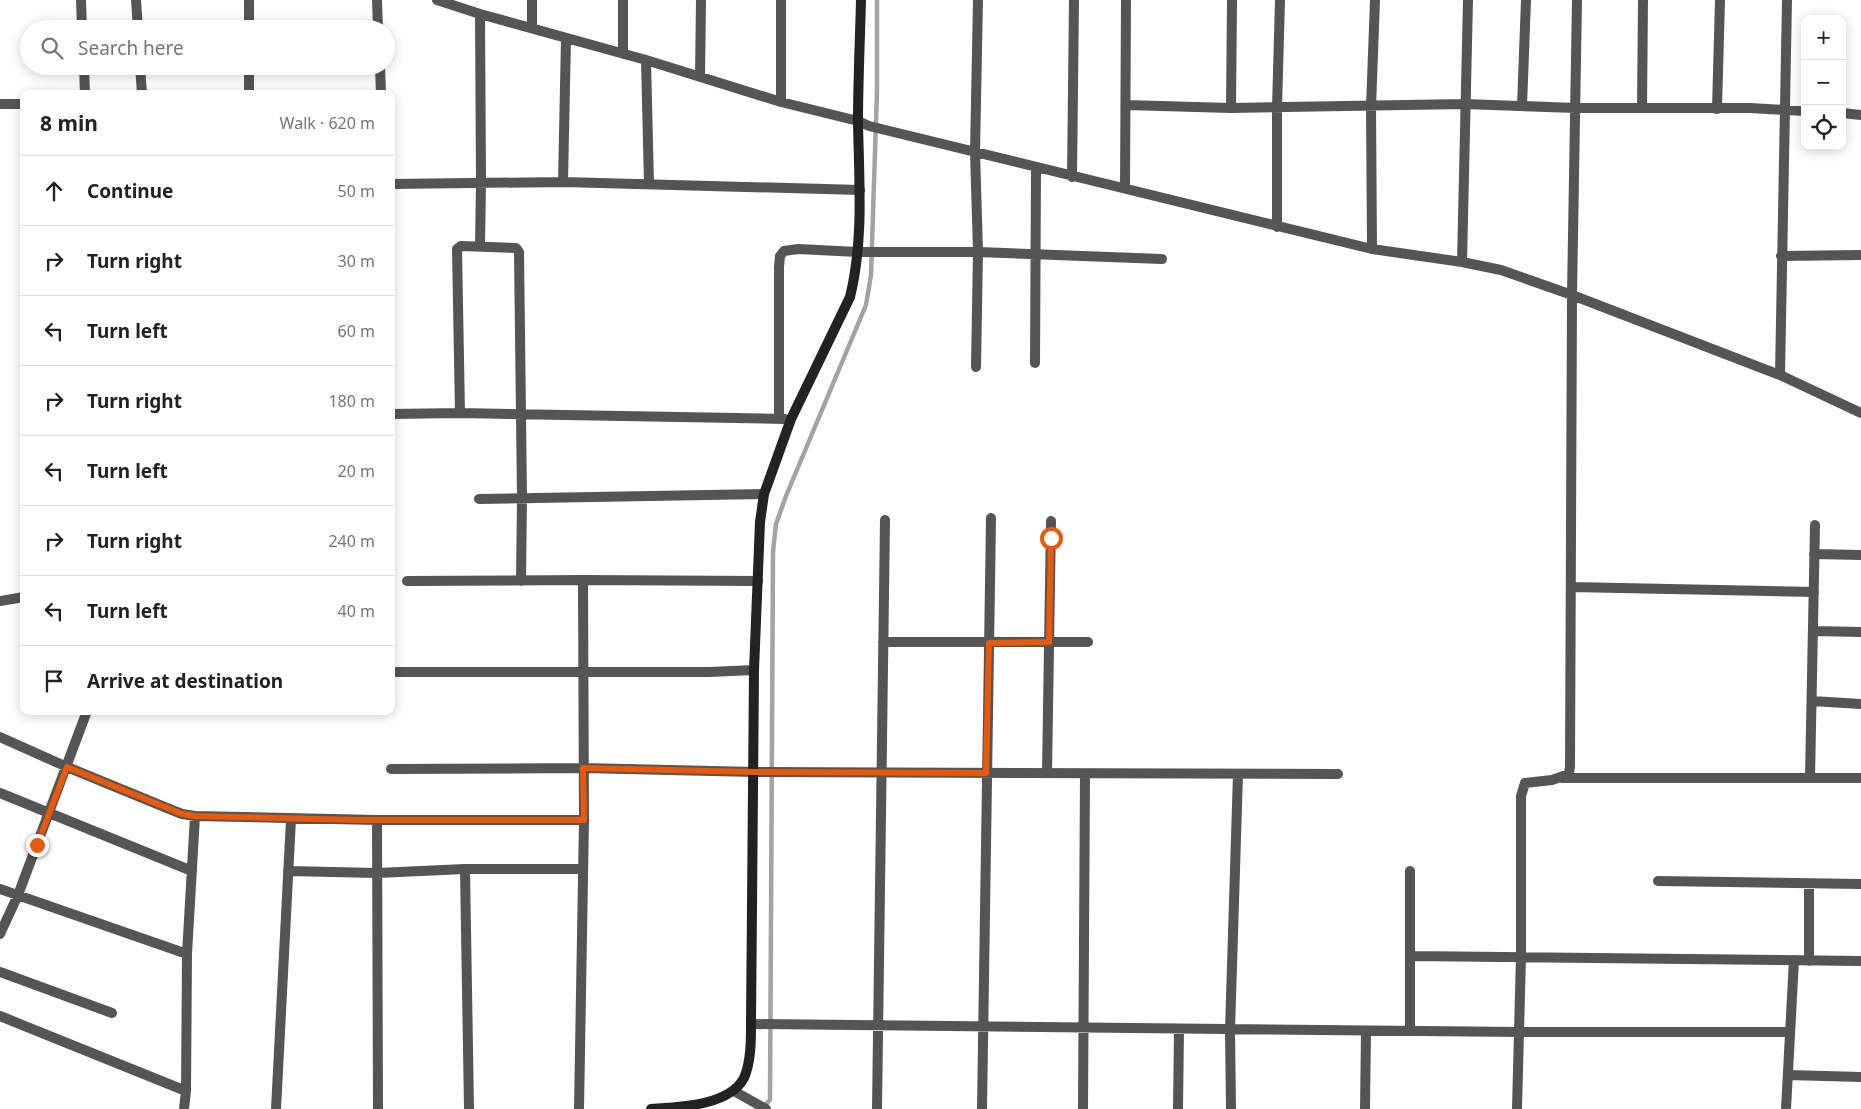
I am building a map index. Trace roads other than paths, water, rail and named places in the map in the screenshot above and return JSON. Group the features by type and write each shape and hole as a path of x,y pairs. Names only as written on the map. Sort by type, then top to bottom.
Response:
{"street":[{"path":"81,0 82,20"},
{"path":"136,0 137,20"},
{"path":"249,0 249,20"},
{"path":"377,0 378,20"},
{"path":"437,0 480,14 646,60 781,102 858,121 869,126 1372,249 1462,262 1501,270 1572,295 1780,375 1861,414"},
{"path":"532,0 532,28"},
{"path":"623,0 623,54"},
{"path":"700,77 701,0"},
{"path":"781,0 781,102"},
{"path":"651,1109 696,1107 717,1099 734,1090 748,1067 751,1024 755,772 754,670 760,522 764,494 791,419 850,297 855,277 858,252 860,190 858,121 861,0"},
{"path":"976,367 978,252 975,152 978,0"},
{"path":"1072,177 1074,0"},
{"path":"1124,188 1126,0"},
{"path":"1231,108 1232,0"},
{"path":"1278,227 1280,0"},
{"path":"1372,249 1371,107 1375,0"},
{"path":"1462,262 1468,0"},
{"path":"1522,106 1526,0"},
{"path":"1562,778 1569,774 1570,766 1572,295 1577,0"},
{"path":"1642,108 1643,0"},
{"path":"1716,109 1720,0"},
{"path":"1780,375 1787,0"},
{"path":"480,14 480,247"},
{"path":"563,182 566,38"},
{"path":"646,60 649,184"},
{"path":"84,75 85,90"},
{"path":"141,75 142,90"},
{"path":"249,75 249,90"},
{"path":"380,75 381,90"},
{"path":"0,104 20,104"},
{"path":"1126,105 1278,108 1465,104 1576,108 1801,111"},
{"path":"1846,113 1861,114"},
{"path":"1035,363 1036,168"},
{"path":"395,184 563,182 860,190"},
{"path":"460,413 456,251 462,246 516,248 519,252 522,498 521,581"},
{"path":"779,419 780,256 784,251 790,249 858,252 978,252 1162,259"},
{"path":"1781,256 1861,256"},
{"path":"395,414 460,413 791,419"},
{"path":"479,499 764,494"},
{"path":"982,1109 991,518"},
{"path":"877,1109 885,520"},
{"path":"1048,773 1051,521"},
{"path":"1810,778 1815,525"},
{"path":"1814,554 1861,555"},
{"path":"579,1109 584,820 583,580"},
{"path":"407,581 758,581"},
{"path":"1571,587 1814,592"},
{"path":"0,601 20,598"},
{"path":"1813,631 1861,632"},
{"path":"883,642 1088,642"},
{"path":"395,672 709,672 754,670"},
{"path":"1812,701 1861,704"},
{"path":"0,934 18,895 86,715"},
{"path":"0,737 67,767 182,814 195,816 377,820 584,820"},
{"path":"391,769 583,768 755,772 1338,774"},
{"path":"1083,1109 1085,774"},
{"path":"1231,1109 1230,1030 1238,774"},
{"path":"1517,1109 1520,1032 1522,789 1525,783 1562,778 1861,778"},
{"path":"0,792 192,871"},
{"path":"184,1109 186,1091 187,954 195,816"},
{"path":"276,1109 291,819"},
{"path":"377,820 378,1109"},
{"path":"288,871 377,873 464,869 583,869"},
{"path":"464,869 469,1109"},
{"path":"1410,871 1410,1031"},
{"path":"1658,881 1861,884"},
{"path":"1808,961 1809,884"},
{"path":"0,889 187,954"},
{"path":"1410,956 1861,962"},
{"path":"1786,1109 1794,960"},
{"path":"0,972 112,1013"},
{"path":"0,1016 186,1091"},
{"path":"751,1024 1230,1030 1790,1032"},
{"path":"1178,1109 1179,1029"},
{"path":"1365,1109 1366,1031"},
{"path":"1788,1075 1861,1077"},
{"path":"734,1090 766,1109"}],"waterway":[{"path":"763,1107 770,1100 773,552 776,524 786,496 866,305 871,275 877,91 877,0"}]}
